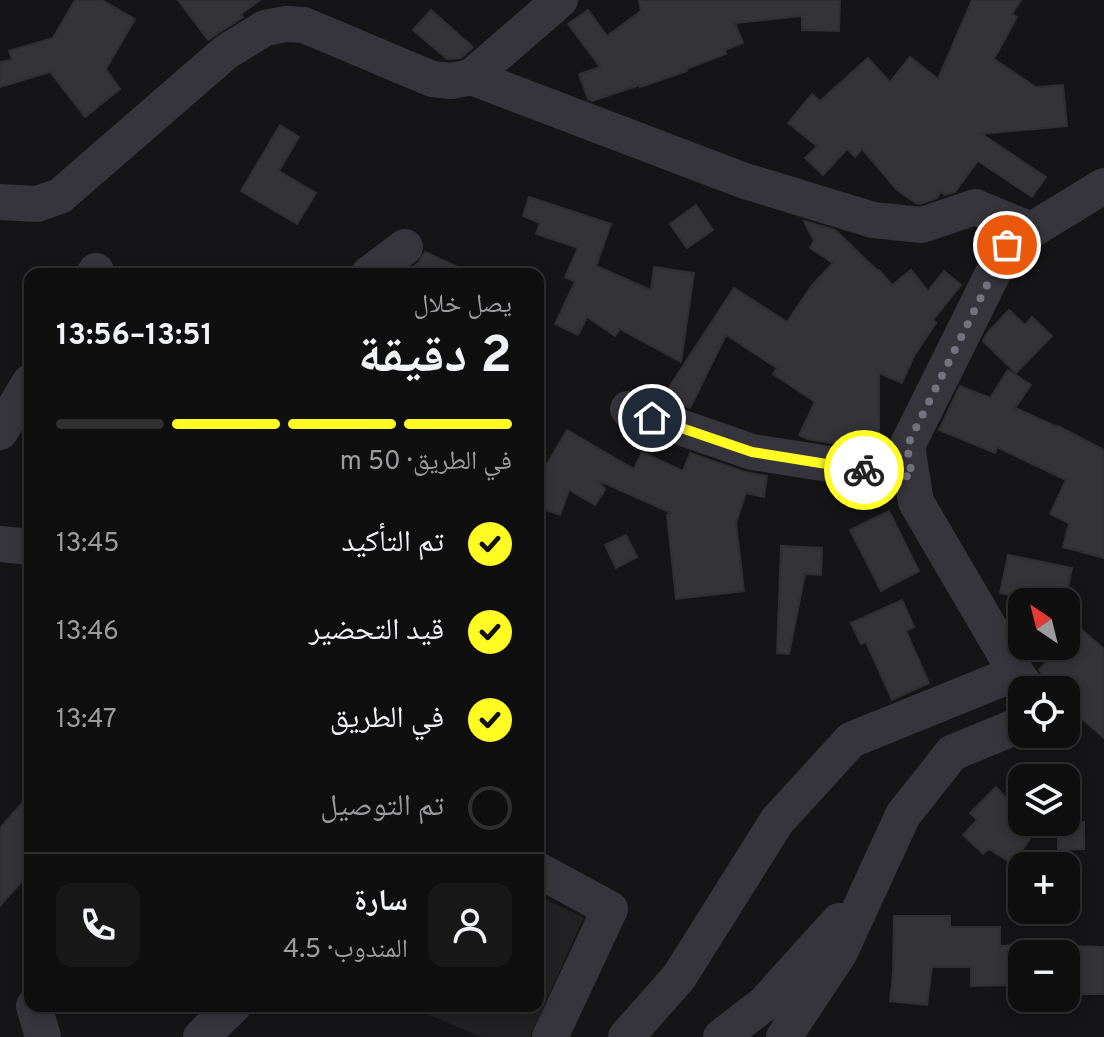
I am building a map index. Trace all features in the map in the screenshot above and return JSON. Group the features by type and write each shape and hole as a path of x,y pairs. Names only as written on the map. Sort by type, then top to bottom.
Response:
{"street":[{"path":"0,202 37,204 60,196 226,52 265,28 304,25 432,79 451,81 471,77 560,0"},
{"path":"471,77 742,180 873,220 922,225 975,207 1031,230"},
{"path":"1019,676 916,502 907,446 1007,245 1104,186"},
{"path":"377,268 405,247"},
{"path":"0,432 24,392"},
{"path":"628,409 752,452 912,477"},
{"path":"0,544 24,546"},
{"path":"626,1037 679,977 777,821 851,740 1008,686"},
{"path":"784,1037 840,952 903,815 952,753 1008,730"},
{"path":"544,873 610,909 550,1037"},
{"path":"721,1037 764,1004 870,887"},
{"path":"36,1012 43,1037"},
{"path":"201,1037 227,1012"}],"shaded area":[{"path":"544,899 584,917 544,1006"},
{"path":"422,1012 541,1012 530,1037 481,1037"}],"building":[{"path":"75,0 102,0 135,19 106,69 120,89 85,117 50,72 0,87 0,62 12,60 9,51 53,38"},
{"path":"178,0 260,0 241,14 243,17 208,40"},
{"path":"639,0 840,0 839,31 802,30 802,16 735,23 743,43 725,50 726,54 687,71 592,101 588,99 579,74 600,67 568,24 588,10 607,36 641,11"},
{"path":"972,0 1021,0 1012,14 1017,17 994,59 1036,87 1063,85 1067,126 982,134 1046,177 1032,197 978,161 955,192 945,195 941,192 937,198 920,204 897,190 862,149 855,157 847,149 823,175 805,158 817,146 788,123 812,94 820,101 868,58 890,82 910,57 938,79"},
{"path":"431,10 473,47 461,58 447,59 413,30"},
{"path":"280,125 299,137 279,171 316,193 297,224 241,191"},
{"path":"529,197 611,224 596,266 651,290 654,267 694,273 681,362 620,329 615,336 587,317 578,335 555,324 575,282 565,277 578,248 536,234 540,223 523,216"},
{"path":"696,205 713,230 687,248 670,224"},
{"path":"804,221 835,230 892,285 911,270 928,291 944,271 961,285 933,320 936,323 914,356 902,383 879,373 879,446 849,446 799,435 815,402 773,374 777,368 726,335 690,408 662,398 734,288 787,322 812,285 833,263 810,248 814,241"},
{"path":"425,252 460,268 412,268"},
{"path":"1009,310 1025,325 1032,317 1052,336 1016,373 983,341"},
{"path":"1008,370 1031,385 1015,408 1104,450 1104,558 1063,547 1069,523 1050,514 1066,480 997,447 995,453 939,430 960,386 990,398"},
{"path":"567,430 634,469 642,452 683,471 690,453 745,472 767,476 764,497 746,493 736,523 744,591 676,599 667,515 671,513 600,481 605,490 595,505 569,490 560,515 544,509 544,469"},
{"path":"889,511 919,571 881,591 850,530"},
{"path":"626,535 637,557 616,568 605,545"},
{"path":"781,546 822,548 821,575 805,574 789,654 777,653"},
{"path":"1008,555 1072,568 1068,588 1008,588 1008,595 1000,593"},
{"path":"902,600 914,627 906,631 929,683 892,700 866,642 861,644 851,623"},
{"path":"1080,628 1104,649 1104,738 1080,717 1080,676 1044,676 1039,670 1048,660 1080,660"},
{"path":"996,787 1006,798 1008,796 1008,836 1032,836 1021,852 1008,852 1008,861 989,849 983,854 963,835 977,820 970,813"},
{"path":"24,801 24,879 0,906 0,828"},
{"path":"1080,822 1084,822 1084,849 1058,850 1058,836 1080,836"},
{"path":"894,916 950,916 950,927 1000,927 1000,946 1008,946 1008,985 971,986 971,967 932,967 927,1005 890,1001"},
{"path":"1080,946 1104,947 1104,994 1080,994"}],"way so far":[{"path":"864,470 912,477 907,446 1007,245"}],"route":[{"path":"652,418 752,452 864,470"}]}
